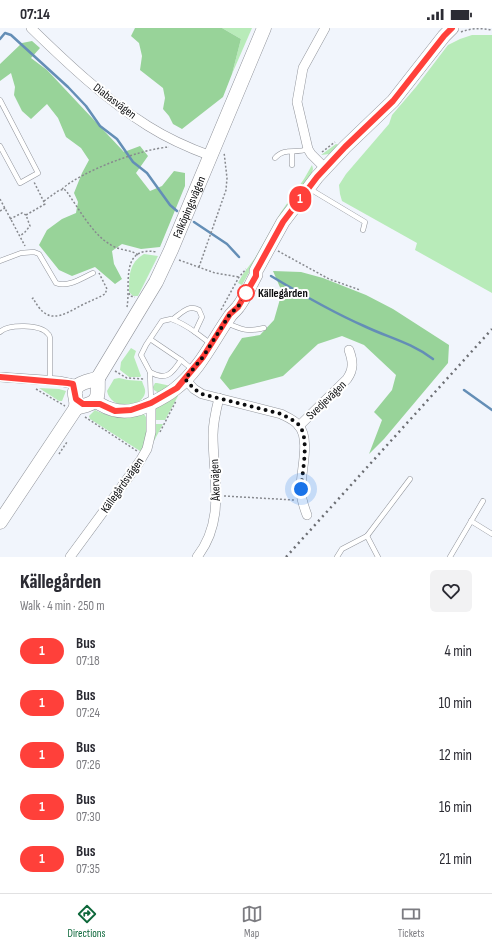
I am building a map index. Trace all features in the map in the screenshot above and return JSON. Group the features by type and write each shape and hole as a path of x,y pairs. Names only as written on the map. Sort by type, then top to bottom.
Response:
{"main road":[{"name":"Falköpingsvägen","path":"0,522 85,396 156,282 172,250 264,28"}],"street":[{"name":"Diabasvägen","path":"31,28 65,61 106,96 148,126 174,140 211,156"},
{"path":"325,28 303,68 297,102 308,149 325,168"},
{"path":"0,378 50,381 115,411 123,412 142,408 177,388 212,344 228,318 233,304 251,273 256,271 283,222 308,188 325,168 393,101 452,28"},
{"name":"Svedjevägen","path":"299,426 352,373 349,350"},
{"path":"189,374 198,391 218,398 281,414 299,426 303,436 304,446 301,489 302,501 307,515"},
{"name":"Åkervägen","path":"197,557 211,532 216,513 213,436 218,398"},
{"name":"Källegårdsvägen","path":"70,557 143,455 152,432 151,403"}],"lane":[{"path":"0,100 38,173 20,183 0,146"},
{"path":"275,158 283,152 297,152 308,149"},
{"path":"292,152 292,165"},
{"path":"308,188 365,222 363,230"},
{"path":"0,261 21,253 34,252 40,254 56,283 58,284 69,284 93,273"},
{"path":"173,319 186,309 192,308 199,310 202,317 195,332"},
{"path":"228,318 240,329 253,331 264,328"},
{"path":"151,403 150,372 141,355 162,321 173,319 212,344"},
{"path":"0,332 4,328 12,326 42,329 48,334 50,340 50,381"},
{"path":"150,339 181,360 189,374"},
{"path":"150,372 162,376 170,374 181,360"},
{"path":"337,557 342,549 367,536 410,479"},
{"path":"450,557 483,501"},
{"path":"471,521 492,534"},
{"path":"367,536 378,557"}],"path":[{"path":"10,219 22,213 26,215 45,204 44,201 82,176 128,156 159,148 171,147 174,140"},
{"path":"319,154 337,141"},
{"path":"199,267 226,190 227,178 224,150"},
{"path":"31,177 44,201"},
{"path":"62,189 67,192 91,225 109,244 119,249 131,251 138,255"},
{"path":"0,199 28,252"},
{"path":"0,211 5,208"},
{"path":"20,236 26,232 30,226 26,215"},
{"path":"269,246 329,279 360,290"},
{"path":"127,309 128,268 132,260 146,251 159,252"},
{"path":"179,260 215,273 239,277"},
{"path":"32,299 33,298 39,309 44,313 52,316 66,314 106,292 107,289 99,273 93,273"},
{"path":"128,292 130,296 139,298"},
{"path":"114,371 127,378 142,379"},
{"path":"36,389 85,396 143,455"},
{"path":"158,436 176,400"},
{"path":"216,495 302,501"}],"green space":[{"path":"135,28 222,28 241,39 232,74 223,97 182,129 173,124 163,109 165,98 163,88 140,70 142,56 139,43 131,36"},
{"path":"222,28 252,28 232,74 241,39"},
{"path":"472,35 492,35 492,293 415,250 417,243 342,201 339,185 346,174 389,124 392,115 416,87 448,45"},
{"path":"32,41 40,48 31,58 47,70 124,152 140,146 148,156 136,173 150,191 162,186 174,171 185,173 185,186 160,247 141,249 122,244 112,251 114,264 122,279 115,284 95,267 72,276 59,270 39,245 47,230 62,219 76,213 78,202 74,193 89,160 81,148 66,137 58,118 47,104 31,119 22,111 14,95 15,87 11,73 0,81 0,64 22,43"},
{"path":"336,144 339,145 329,154 321,155"},
{"path":"312,165 312,173 274,228 242,285 238,283 255,258 281,212"},
{"path":"144,254 158,256 138,296 133,296 129,292 131,270 135,261"},
{"path":"273,271 301,272 323,278 366,295 393,309 449,345 448,363 384,439 369,454 382,420 374,412 392,390 396,375 364,345 342,336 318,344 283,376 230,390 220,378 229,358 242,338 260,335 274,320 282,292"},
{"path":"131,348 136,351 134,357 141,376 140,377 129,377 120,370 121,362"},
{"path":"119,378 142,381 145,388 143,398 138,402 126,405 114,402 107,391 114,379"},
{"path":"155,383 171,386 159,393 154,390 153,387"},
{"path":"39,388 59,389 66,391 62,401 59,401"},
{"path":"177,395 178,396 165,420 155,420 156,407"},
{"path":"95,410 118,417 143,413 146,417 148,426 142,451 90,419 89,416"},
{"path":"154,424 163,424 154,441"}],"waterway":[{"path":"0,39 5,33 11,35 68,87 86,106 100,126 117,139 133,162 147,173 170,205 177,211"},
{"path":"194,222 227,244 239,257"},
{"path":"271,276 340,315 408,344 433,359"},
{"path":"464,390 492,410"}],"railway":[{"path":"286,557 492,329"}],"bus line":[{"name":"1","path":"0,377 73,384 76,399 79,402 87,405 96,403 115,411 123,412 142,408 177,388 203,357 230,314 238,307 256,276 256,271 283,222 296,204 325,168 393,101 452,28"}],"place":[{"name":"Källegården","path":"246,293"}],"route":[{"path":"246,293 238,307 230,314 203,357 185,379 194,389 202,394 281,414 294,421 302,431 303,436 304,446 301,489"}]}
